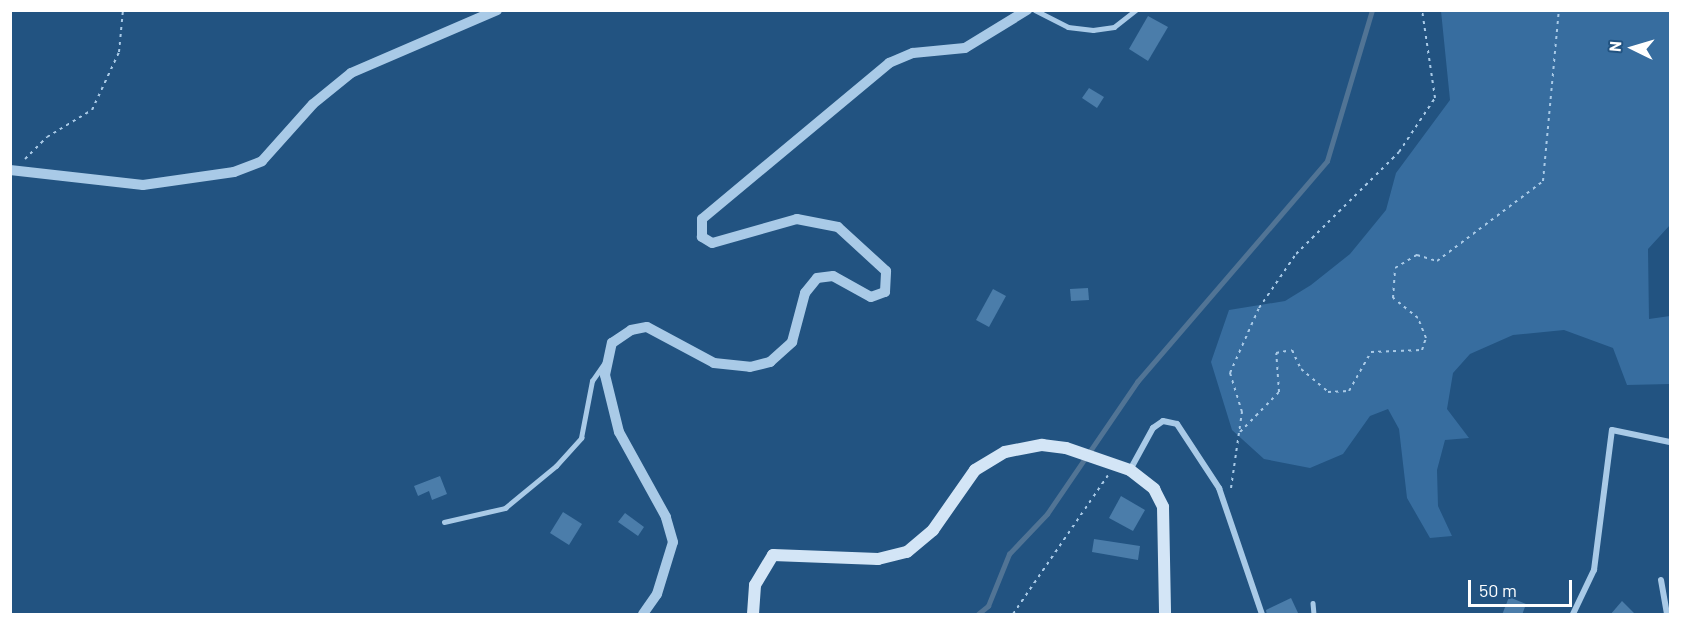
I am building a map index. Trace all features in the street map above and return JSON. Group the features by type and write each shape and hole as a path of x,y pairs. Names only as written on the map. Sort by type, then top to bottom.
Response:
{"main road":[{"path":"753,615 755,585 773,555 878,559 907,552 933,530 961,486 987,461 1025,446 1066,448 1097,458 1130,471 1154,489 1163,507 1165,615"}],"street":[{"path":"12,170 143,185 234,172 262,160 313,104 351,73 497,10"},
{"path":"643,615 657,594 673,542 666,517 625,448 605,363 619,336 647,327 685,343 714,363 750,367 770,362 792,342 805,292 817,278 833,276 871,297 885,292 886,271 838,227 797,219 712,243 702,237 702,219 889,63 913,53 965,48 1027,10"},
{"path":"1130,471 1153,428 1173,421 1203,460 1226,512 1262,615"},
{"path":"1573,615 1594,570 1612,430 1671,441"},
{"path":"1661,580 1667,615"}],"lane":[{"path":"1035,10 1068,27 1093,30 1114,27 1136,10"},
{"path":"444,522 505,508 556,466 581,438 592,381 605,363"},
{"path":"1313,603 1314,615"}],"path":[{"path":"12,170 47,137 92,110 119,52 123,10"},
{"path":"1226,512 1242,412 1230,374 1259,308 1296,254 1399,152 1435,98 1422,10"},
{"path":"1240,432 1279,392 1276,353 1292,350 1301,369 1328,392 1349,391 1371,352 1422,350 1426,338 1418,318 1393,298 1395,268 1417,255 1437,261 1543,181 1559,10"},
{"path":"1013,615 1115,466"}],"shaded area":[{"path":"1441,11 1670,11 1670,225 1648,249 1649,319 1670,316 1670,384 1627,385 1613,348 1564,330 1513,335 1470,354 1453,373 1447,409 1469,438 1445,440 1437,470 1438,506 1452,536 1430,538 1407,498 1399,429 1388,409 1370,416 1343,454 1310,468 1264,459 1232,430 1211,362 1229,310 1285,301 1311,285 1350,254 1386,210 1396,173 1450,100"}],"building":[{"path":"1148,16 1168,27 1148,61 1129,49"},
{"path":"1089,88 1104,97 1097,108 1082,98"},
{"path":"1088,288 1089,300 1071,301 1070,289"},
{"path":"993,289 1006,296 989,327 976,320"},
{"path":"440,476 447,494 432,500 429,491 418,496 414,486"},
{"path":"1121,496 1145,510 1133,531 1109,518"},
{"path":"563,512 582,524 569,545 550,533"},
{"path":"625,513 644,527 638,536 618,522"},
{"path":"1094,539 1140,546 1138,560 1092,552"},
{"path":"1509,597 1526,604 1522,615 1502,615"},
{"path":"1291,598 1299,615 1267,615 1266,610"},
{"path":"1622,601 1636,615 1610,615"}],"waterway":[{"path":"978,614 988,606 1009,554 1047,514 1137,382 1327,161 1372,10"}]}
